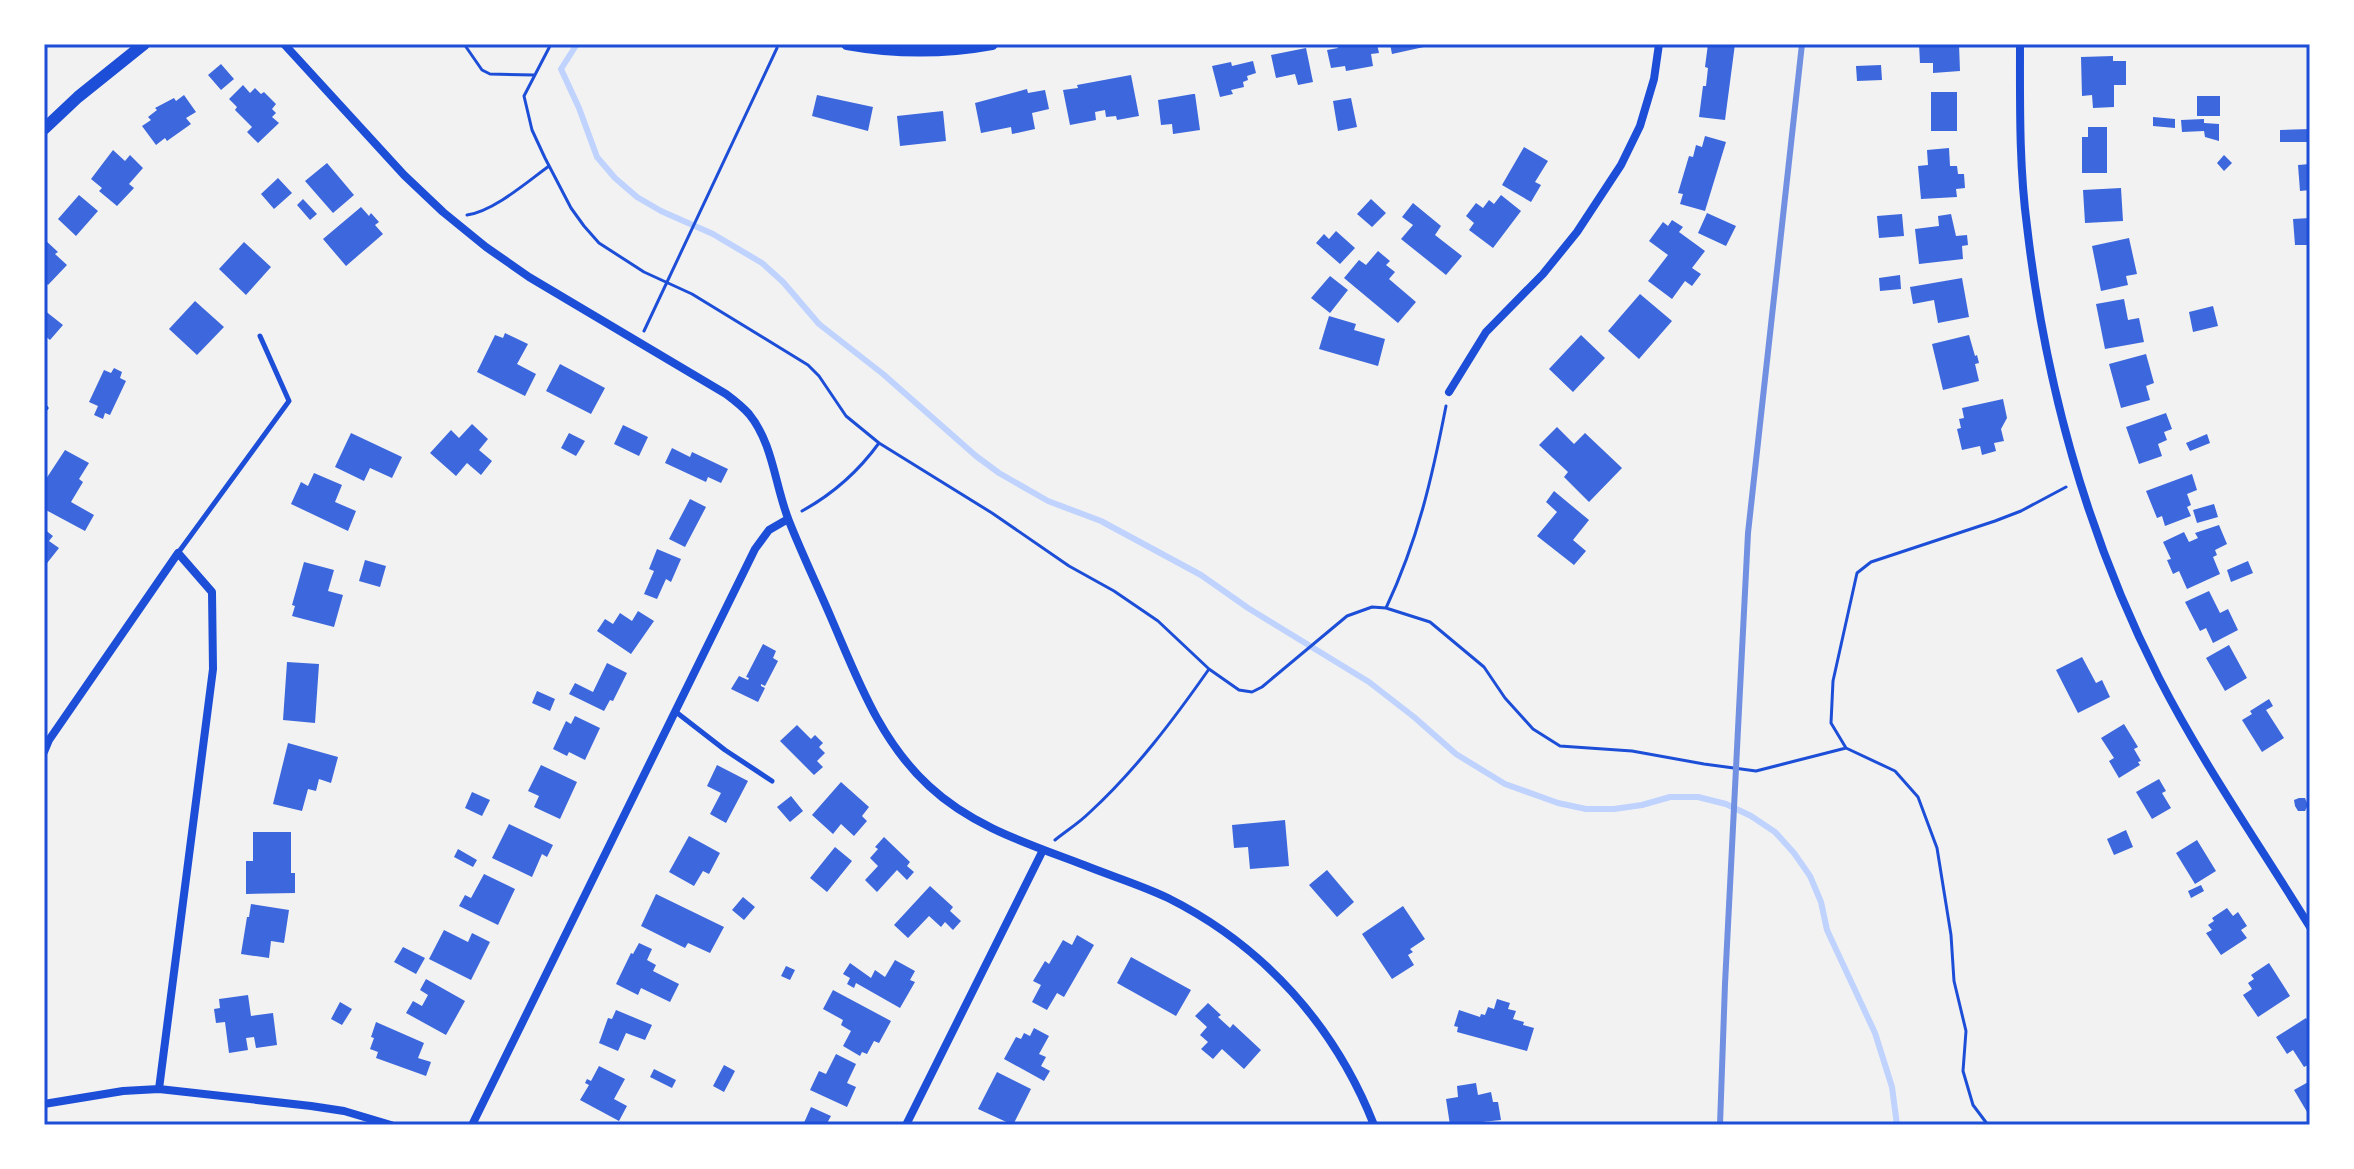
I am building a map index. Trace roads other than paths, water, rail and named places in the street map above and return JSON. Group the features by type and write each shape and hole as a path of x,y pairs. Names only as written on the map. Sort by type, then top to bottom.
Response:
{"street":[{"path":"44,129 144,44"},
{"path":"284,44 404,175 447,216 529,277 726,394 748,413 765,442 788,519 869,704 898,751 929,786 962,812 998,832 1165,897 1203,917 1238,941 1275,973 1309,1010 1338,1050 1374,1125"},
{"path":"847,44 877,50 918,52 959,50 992,44"},
{"path":"1449,392 1486,332 1543,274 1577,232 1621,165 1640,126 1654,79 1659,44"},
{"path":"2020,44 2020,119 2026,223 2041,330 2079,482 2107,562 2159,678 2204,758 2310,927"},
{"path":"472,1125 755,549 769,530 788,519"},
{"path":"44,752 178,553 212,592 213,669 159,1089"},
{"path":"906,1125 1043,850"},
{"path":"44,1104 123,1091 159,1089 344,1111 391,1125"}],"lane":[{"path":"178,553 289,401 260,336"},
{"path":"675,712 772,781"}],"waterway":[{"path":"577,44 561,69 597,157 615,178 637,197 661,211 713,234 762,263 819,324 999,473 1048,501 1101,521 1201,575 1248,608 1369,682 1456,754 1505,784 1558,803 1586,809 1614,809 1670,797 1698,797 1726,804 1775,832 1810,876 1821,902 1827,930 1875,1033 1892,1087 1897,1125"}],"railway":[{"path":"1720,1125 1748,533 1802,44"}]}
